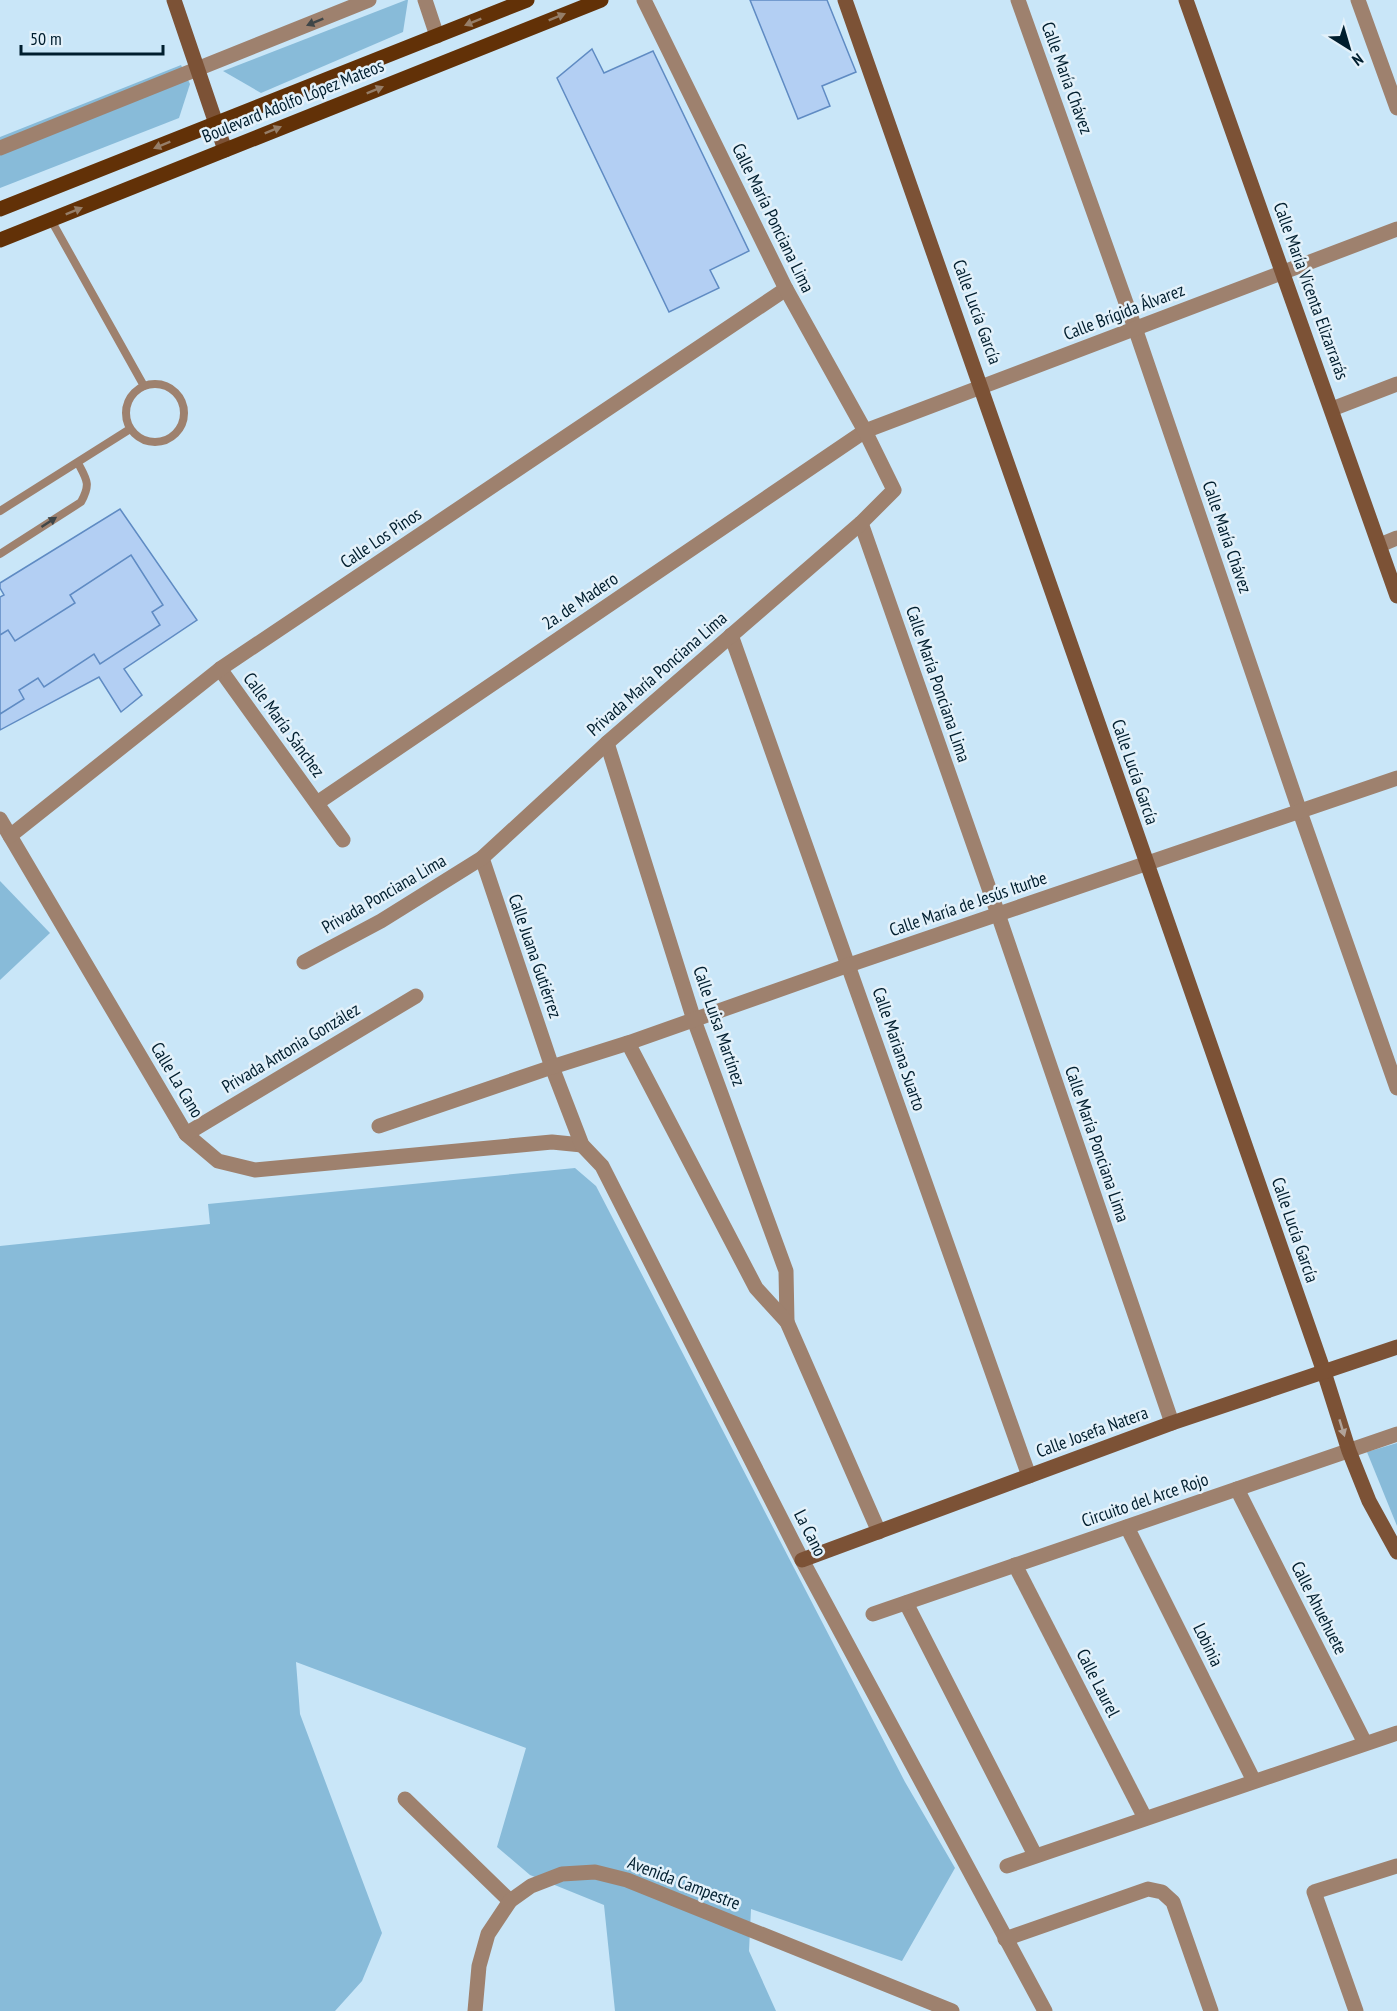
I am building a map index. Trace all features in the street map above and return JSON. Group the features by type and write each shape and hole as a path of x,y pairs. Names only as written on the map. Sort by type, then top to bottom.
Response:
{"main road":[{"name":"Boulevard Adolfo López Mateos","path":"0,209 527,0"},
{"name":"Boulevard Adolfo López Mateos","path":"0,240 601,0"}],"street":[{"path":"174,0 225,150"},
{"path":"0,148 369,0"},
{"path":"425,0 437,36"},
{"name":"Calle María Ponciana Lima","path":"645,0 786,289 865,430 894,490 861,523 1172,1423"},
{"name":"Calle Lucía García","path":"845,0 982,386 1324,1372 1349,1451 1369,1501 1397,1552"},
{"name":"Calle María Chávez","path":"1018,0 1135,328 1397,1088"},
{"name":"Calle María Vicenta Elizarrarás","path":"1186,0 1397,596"},
{"path":"1358,0 1397,108"},
{"name":"Calle Brígida Álvarez","path":"865,430 1397,229"},
{"name":"Calle Los Pinos","path":"10,836 220,669 786,289"},
{"path":"1332,409 1397,384"},
{"name":"2a. de Madero","path":"317,803 865,430"},
{"name":"Privada María Ponciana Lima","path":"482,858 607,742 861,523"},
{"path":"1380,545 1397,538"},
{"name":"Calle Mariana Suarto","path":"731,635 1029,1476"},
{"name":"Calle María Sánchez","path":"220,669 343,840"},
{"name":"Calle Luisa Martínez","path":"607,742 694,1020 786,1271 787,1322"},
{"name":"Calle María de Jesús Iturbe","path":"379,1126 552,1066 628,1043 1397,778"},
{"name":"Calle La Cano","path":"0,819 186,1134 218,1161 255,1170 552,1142 582,1145"},
{"name":"Privada Ponciana Lima","path":"304,962 381,921 482,858"},
{"name":"Calle Juana Gutiérrez","path":"482,858 552,1066 582,1145"},
{"name":"Privada Antonia González","path":"186,1134 416,996"},
{"name":"Calle Luisa Martínez","path":"628,1043 756,1288 787,1322 879,1532"},
{"name":"La Cano","path":"582,1145 602,1166 802,1560 1045,2011"},
{"name":"Calle Josefa Natera","path":"802,1560 1172,1423 1397,1347"},
{"name":"Circuito del Arce Rojo","path":"873,1614 1397,1434"},
{"name":"Calle Ahuehuete","path":"1237,1489 1365,1743"},
{"name":"Lobinia","path":"1127,1527 1254,1781"},
{"name":"Calle Laurel","path":"1015,1565 1145,1818"},
{"path":"906,1603 1035,1855"},
{"path":"1007,1866 1397,1733"},
{"path":"405,1799 510,1901"},
{"path":"1356,2011 1314,1892 1397,1866"},
{"name":"Avenida Campestre","path":"475,2011 479,1966 488,1934 510,1901 531,1886 562,1874 595,1872 627,1880 952,2011"},
{"path":"1005,1939 1148,1889 1162,1893 1173,1902 1211,2011"}],"lane":[{"path":"51,220 144,386"},
{"path":"154,384 172,390 179,397 184,416 181,426 166,440 154,442 143,440 130,429 126,420 126,409 135,391 154,384"},
{"path":"0,511 130,429"},
{"path":"0,554 81,502 88,482 78,463"}],"shaded area":[{"path":"408,0 403,32 261,93 223,71"},
{"path":"181,65 190,84 179,118 0,188 0,137"},
{"path":"0,881 50,933 0,980"},
{"path":"575,1168 596,1186 905,1782 955,1868 902,1961 751,1909 749,1951 776,2011 615,2011 604,1905 530,1875 497,1847 526,1748 296,1662 300,1714 382,1933 362,1981 335,2011 0,2011 0,1246 210,1224 208,1204"},
{"path":"1397,1443 1397,1526 1367,1452"}],"building":[{"path":"750,0 827,0 856,72 822,86 830,106 798,119"},
{"path":"592,49 604,73 653,51 749,251 710,270 719,288 669,312 557,78"},
{"path":"120,509 197,620 124,669 142,695 121,712 99,677 0,730 0,597 4,595 0,583"},
{"path":"131,555 163,605 152,612 160,625 100,664 94,654 44,687 38,678 19,690 24,699 0,714 0,635 8,630 15,641 75,603 70,595"}]}
